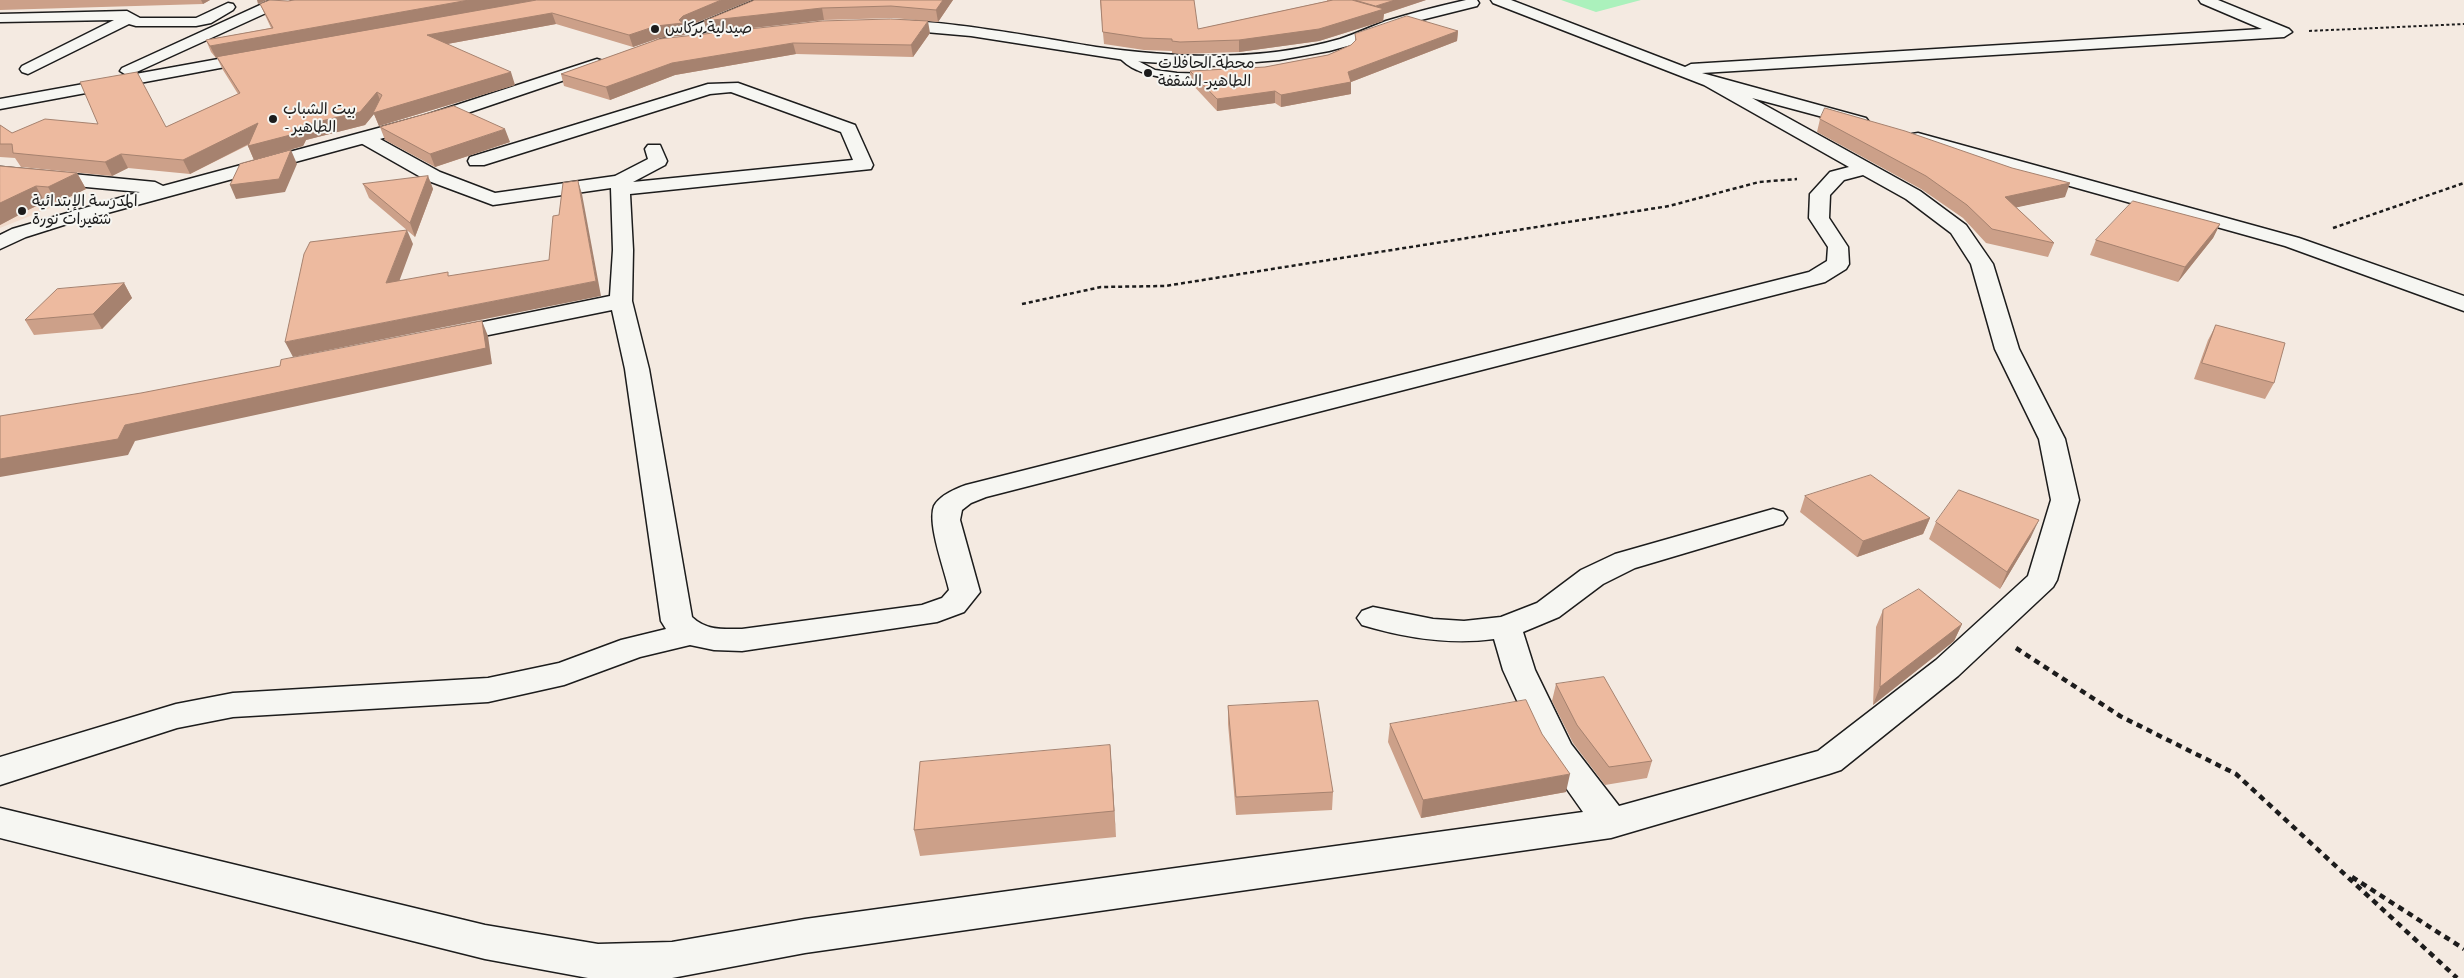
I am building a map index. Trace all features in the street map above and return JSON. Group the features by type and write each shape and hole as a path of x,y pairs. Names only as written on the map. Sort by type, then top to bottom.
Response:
{"street":[{"path":"643,50 660,45 768,0"},
{"path":"1397,22 1411,10 1430,0"},
{"path":"1450,0 1504,3 1695,76 1873,126"},
{"path":"2206,0 2284,32"},
{"path":"102,85 135,67 288,2"},
{"path":"874,25 957,29 1123,56 1180,60 1239,59 1346,47 1397,22 1481,2"},
{"path":"0,18 127,15 136,22 196,22 206,20 228,7"},
{"path":"0,32 32,17"},
{"path":"28,70 130,18"},
{"path":"1695,76 2284,32"},
{"path":"660,45 716,38"},
{"path":"0,104 277,54"},
{"path":"0,243 19,233 60,220 365,138 494,100 616,58"},
{"path":"0,823 485,942 598,962 672,960 804,936 1611,823 1829,761 1947,668 2042,580 2065,500 2052,439 2007,349 1982,264 1960,229 1913,195 1851,172 1695,76"},
{"path":"365,138 433,176 493,199 620,185 864,165 849,129 732,87 708,89 433,176"},
{"path":"477,162 492,152 654,90"},
{"path":"1902,134 2292,242 2464,304"},
{"path":"620,185 658,161 654,149"},
{"path":"0,772 176,716 233,705 488,690 564,673 632,648 689,634 714,640 742,640 926,615 952,605 964,592 946,520 948,507 961,497 976,491 1817,278 1838,264 1838,247 1819,218 1820,194 1851,172"},
{"path":"0,173 172,189"},
{"path":"620,185 623,250 622,301 637,369 677,621 689,634"},
{"path":"430,340 622,301"},
{"path":"1372,618 1433,630 1464,632 1506,627 1548,610 1592,577 1625,561 1773,518"},
{"path":"1506,627 1519,670 1556,751 1611,823"}],"lane":[{"path":"1123,56 1137,67 1153,72 1220,77"}],"path":[{"path":"2284,32 2464,24"},
{"path":"1022,304 1101,287 1164,286 1669,206 1759,182 1851,172"},
{"path":"2292,242 2464,183"},
{"path":"1988,630 2120,716 2236,774 2345,872 2457,978"},
{"path":"2345,872 2464,949"}],"shaded area":[{"name":"المدرسة الإبتدائية شفيرات نورة","path":"0,187 88,193 0,228"}],"green space":[{"path":"1561,0 1641,0 1596,12"}],"building":[{"path":"270,0 469,0 210,46 206,40 273,28 260,4"},
{"path":"537,0 721,0 683,16 679,20 683,23 656,26 629,35 552,13 427,35 511,72 373,113 382,95 377,92 360,112 300,126 298,133 248,146 258,123 183,160 121,154 105,162 13,153 12,144 0,144 0,125 12,133 45,119 98,124 80,82 137,72 166,127 240,93 217,57"},
{"path":"755,0 943,0 936,10 891,6 822,8 704,21"},
{"path":"1101,0 1194,0 1198,29 1333,0 1352,0 1384,9 1319,29 1239,40 1180,42 1172,41 1172,39 1143,38 1103,32"},
{"path":"1355,0 1395,0 1376,6"},
{"path":"1407,16 1458,31 1348,72 1351,82 1281,95 1275,91 1217,99 1190,71 1265,67 1328,55 1351,45 1356,40 1355,34"},
{"path":"891,19 928,21 911,45 793,43 672,63 606,87 561,74 659,39 822,21"},
{"path":"454,106 505,129 430,154 380,127"},
{"path":"1825,108 1905,131 2012,168 2070,183 2005,197 2054,243 1992,229 1967,205 1926,176 1820,119"},
{"path":"291,150 279,179 230,185 240,164"},
{"path":"0,166 77,173 48,187 36,186 0,203"},
{"path":"428,176 410,223 363,184"},
{"path":"578,181 596,281 285,342 304,254 310,242 407,230 386,283 448,272 448,276 549,260 553,216 559,215 563,183"},
{"path":"2133,201 2220,224 2185,267 2096,240"},
{"path":"124,283 93,314 25,320 57,289"},
{"path":"482,321 486,348 125,425 118,439 0,459 0,416 141,393 280,366 281,360"},
{"path":"2216,325 2285,343 2274,383 2202,363"},
{"path":"1871,475 1930,518 1863,541 1805,496"},
{"path":"1959,490 2039,520 2007,572 1936,522"},
{"path":"1919,589 1962,624 1880,687 1883,610"},
{"path":"1604,677 1652,761 1609,767 1577,725 1556,684"},
{"path":"1526,700 1542,734 1570,774 1423,800 1390,724"},
{"path":"1318,701 1333,792 1236,797 1228,706"},
{"path":"1110,745 1114,811 914,830 920,762"}],"place":[{"name":"صيدلية بركاس","path":"655,29"},
{"name":"محطة الحافلات الطاهير-الشقفة","path":"1148,73"},
{"name":"بيت الشباب - الطاهير","path":"273,119"},
{"name":"المدرسة الإبتدائية شفيرات نورة","path":"22,211"}]}
